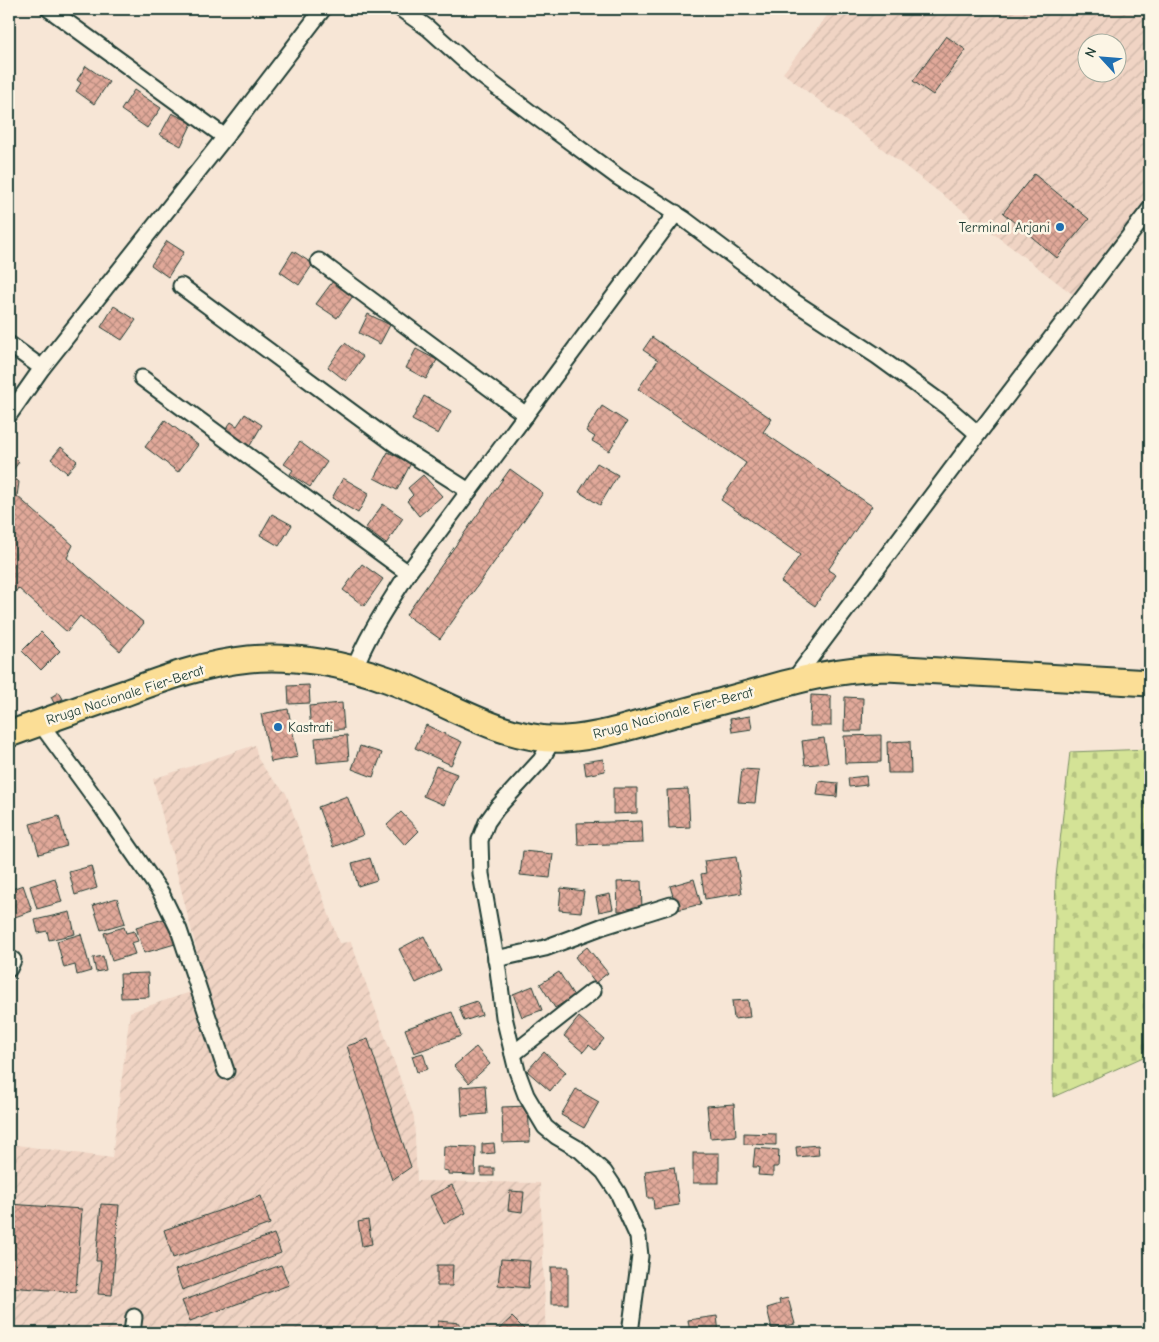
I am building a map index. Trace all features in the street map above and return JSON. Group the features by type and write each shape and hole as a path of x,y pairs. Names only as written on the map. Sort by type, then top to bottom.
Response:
{"main road":[{"name":"Rruga Nacionale Fier-Berat","path":"9,734 169,677 232,661 281,658 316,662 387,679 501,729 529,737 553,739 567,739 632,726 793,681 844,671 887,668 1150,683"}],"street":[{"path":"49,9 225,137"},
{"path":"9,415 42,368 225,137 323,9"},
{"path":"401,9 428,28 477,72 523,107 618,176 676,213 793,301 877,356 947,407 978,434"},
{"path":"793,681 978,434 1150,210"},
{"path":"354,670 362,646 408,574 676,213"},
{"path":"319,261 526,415"},
{"path":"181,286 395,444 469,491"},
{"path":"9,344 42,368"},
{"path":"142,378 408,574"},
{"path":"40,723 103,808 161,893 179,930 226,1071"},
{"path":"553,739 541,760 497,808 487,822 480,840 481,874 504,1017 526,1095 546,1127 556,1136 580,1150 604,1172 618,1193 638,1237 640,1256 630,1333"},
{"path":"496,959 545,948 601,927 671,905"},
{"path":"513,1054 593,991"},
{"path":"132,1333 134,1317"}],"shaded area":[{"path":"832,9 1150,9 1150,196 1075,296 783,73"},
{"path":"255,745 258,759 269,775 286,793 339,943 351,942 414,1117 417,1181 540,1183 546,1333 9,1333 9,1144 112,1158 130,1012 206,987 153,779"}],"green space":[{"path":"1150,749 1150,1054 1053,1097 1056,877 1070,752"}],"building":[{"path":"946,36 966,50 933,95 913,81"},
{"path":"86,66 109,82 94,104 76,91 81,83 77,80"},
{"path":"134,90 161,108 147,128 121,110"},
{"path":"172,113 192,123 181,146 160,135"},
{"path":"1034,174 1089,219 1057,258 1003,213"},
{"path":"167,241 184,252 168,277 151,265"},
{"path":"293,251 313,264 299,285 280,272"},
{"path":"333,281 353,296 337,318 316,304"},
{"path":"114,306 136,320 122,340 101,327"},
{"path":"368,314 390,325 380,344 359,333"},
{"path":"652,337 772,419 763,432 872,506 828,570 836,575 815,606 781,582 800,555 721,500 746,463 638,389 658,360 643,350"},
{"path":"345,343 363,357 346,381 328,367"},
{"path":"416,349 437,360 426,379 406,368"},
{"path":"424,396 451,411 438,434 412,420"},
{"path":"602,406 627,422 609,451 592,441 595,437 586,431"},
{"path":"245,414 262,425 248,449 223,433 231,422 237,426"},
{"path":"165,420 198,445 178,472 145,447"},
{"path":"300,442 327,462 310,487 290,474 293,470 284,464"},
{"path":"61,447 77,461 67,473 51,459"},
{"path":"388,452 411,463 397,490 374,478"},
{"path":"9,453 19,462 10,474 19,482 17,496 73,545 67,558 144,623 120,651 80,616 67,632 18,588 9,602"},
{"path":"597,463 618,475 600,505 579,492"},
{"path":"510,469 543,493 440,639 406,615"},
{"path":"423,475 442,496 419,516 407,501 413,495 408,488"},
{"path":"343,478 369,493 358,513 332,498"},
{"path":"383,504 403,518 386,544 365,529"},
{"path":"272,514 292,525 279,546 260,535"},
{"path":"362,564 383,579 364,606 343,590"},
{"path":"41,632 60,651 41,670 22,651"},
{"path":"309,685 310,703 289,704 288,686"},
{"path":"59,692 63,699 54,703 51,697"},
{"path":"811,695 831,696 831,726 810,726"},
{"path":"845,697 863,698 862,731 844,731"},
{"path":"342,703 344,729 311,731 309,706"},
{"path":"288,709 298,757 271,762 261,714"},
{"path":"750,716 752,729 732,732 730,719"},
{"path":"426,725 462,742 451,765 415,748"},
{"path":"347,735 349,760 317,763 315,738"},
{"path":"881,735 881,762 845,763 844,736"},
{"path":"824,738 828,763 805,765 802,741"},
{"path":"910,741 911,773 888,773 887,742"},
{"path":"360,746 382,753 373,777 352,769"},
{"path":"603,759 605,771 586,775 584,762"},
{"path":"436,766 457,774 444,805 423,796"},
{"path":"742,769 759,770 755,803 738,802"},
{"path":"866,776 867,785 849,787 848,778"},
{"path":"819,781 838,783 837,797 817,795"},
{"path":"613,788 637,788 637,813 613,814"},
{"path":"688,789 690,827 669,828 667,790"},
{"path":"347,796 363,835 333,847 318,807"},
{"path":"401,812 419,831 405,845 387,825"},
{"path":"59,816 67,846 39,854 30,824"},
{"path":"642,821 643,843 578,845 577,823"},
{"path":"523,851 553,854 550,878 520,875"},
{"path":"736,857 742,893 705,899 701,874 706,873 704,861"},
{"path":"370,858 377,880 358,886 352,863"},
{"path":"91,866 97,888 75,895 69,872"},
{"path":"55,878 62,902 37,909 30,886"},
{"path":"694,879 701,904 677,910 670,886"},
{"path":"641,881 642,910 618,911 617,882"},
{"path":"23,885 32,911 9,919 9,890"},
{"path":"561,888 584,891 581,912 559,910"},
{"path":"610,894 613,909 599,912 596,897"},
{"path":"117,898 125,923 101,930 93,905"},
{"path":"70,912 75,934 49,940 47,931 38,933 35,920"},
{"path":"167,918 175,944 144,953 136,927"},
{"path":"124,927 126,933 134,931 138,941 131,943 135,954 112,961 104,933"},
{"path":"81,934 91,971 77,975 75,965 64,968 57,941"},
{"path":"424,936 441,971 416,983 399,949"},
{"path":"587,947 608,973 595,983 575,957"},
{"path":"103,956 106,970 96,972 93,958"},
{"path":"559,972 574,996 555,1008 540,984"},
{"path":"148,973 149,997 121,998 120,974"},
{"path":"533,986 542,1010 522,1017 513,994"},
{"path":"748,1000 750,1017 734,1019 732,1001"},
{"path":"477,1001 482,1015 464,1021 459,1007"},
{"path":"452,1012 461,1036 414,1053 405,1029"},
{"path":"579,1017 604,1039 595,1050 589,1045 583,1052 564,1036"},
{"path":"368,1039 411,1167 392,1180 347,1046"},
{"path":"476,1047 490,1064 469,1083 454,1066"},
{"path":"544,1052 566,1072 550,1091 527,1071"},
{"path":"423,1053 428,1069 417,1072 412,1056"},
{"path":"485,1085 487,1114 462,1116 460,1087"},
{"path":"576,1089 599,1102 584,1128 561,1115"},
{"path":"734,1104 736,1136 710,1138 707,1106"},
{"path":"528,1106 530,1142 503,1143 502,1107"},
{"path":"744,1133 776,1134 776,1145 744,1144"},
{"path":"494,1143 495,1153 482,1154 482,1144"},
{"path":"818,1145 819,1155 797,1157 796,1147"},
{"path":"444,1146 476,1147 475,1175 448,1174 448,1171 443,1170"},
{"path":"755,1148 779,1150 778,1167 773,1167 773,1176 758,1175 759,1167 753,1167"},
{"path":"693,1153 719,1153 719,1183 693,1183"},
{"path":"674,1167 679,1205 654,1209 653,1198 648,1198 645,1171"},
{"path":"481,1168 494,1168 494,1176 481,1176"},
{"path":"452,1185 466,1213 444,1224 430,1196"},
{"path":"510,1191 524,1192 522,1212 508,1210"},
{"path":"261,1196 270,1224 173,1258 164,1230"},
{"path":"9,1204 82,1209 76,1292 9,1287"},
{"path":"101,1204 119,1205 112,1295 98,1294 101,1261 96,1261"},
{"path":"368,1220 372,1244 362,1246 358,1222"},
{"path":"274,1234 281,1253 182,1290 175,1270"},
{"path":"501,1259 530,1261 528,1288 498,1285"},
{"path":"281,1265 289,1285 190,1321 182,1301"},
{"path":"437,1265 453,1265 452,1286 437,1286"},
{"path":"551,1267 568,1267 568,1304 551,1304"},
{"path":"788,1298 795,1324 772,1329 767,1308 780,1304 779,1300"},
{"path":"717,1316 719,1333 690,1333 688,1320"},
{"path":"512,1317 528,1333 495,1333"},
{"path":"438,1321 460,1323 459,1333 429,1333 429,1328 437,1329"},
{"path":"332,1327 346,1328 346,1333 332,1333"}],"place":[{"name":"Terminal Arjani","path":"1060,227"},
{"name":"Kastrati","path":"278,727"}]}
